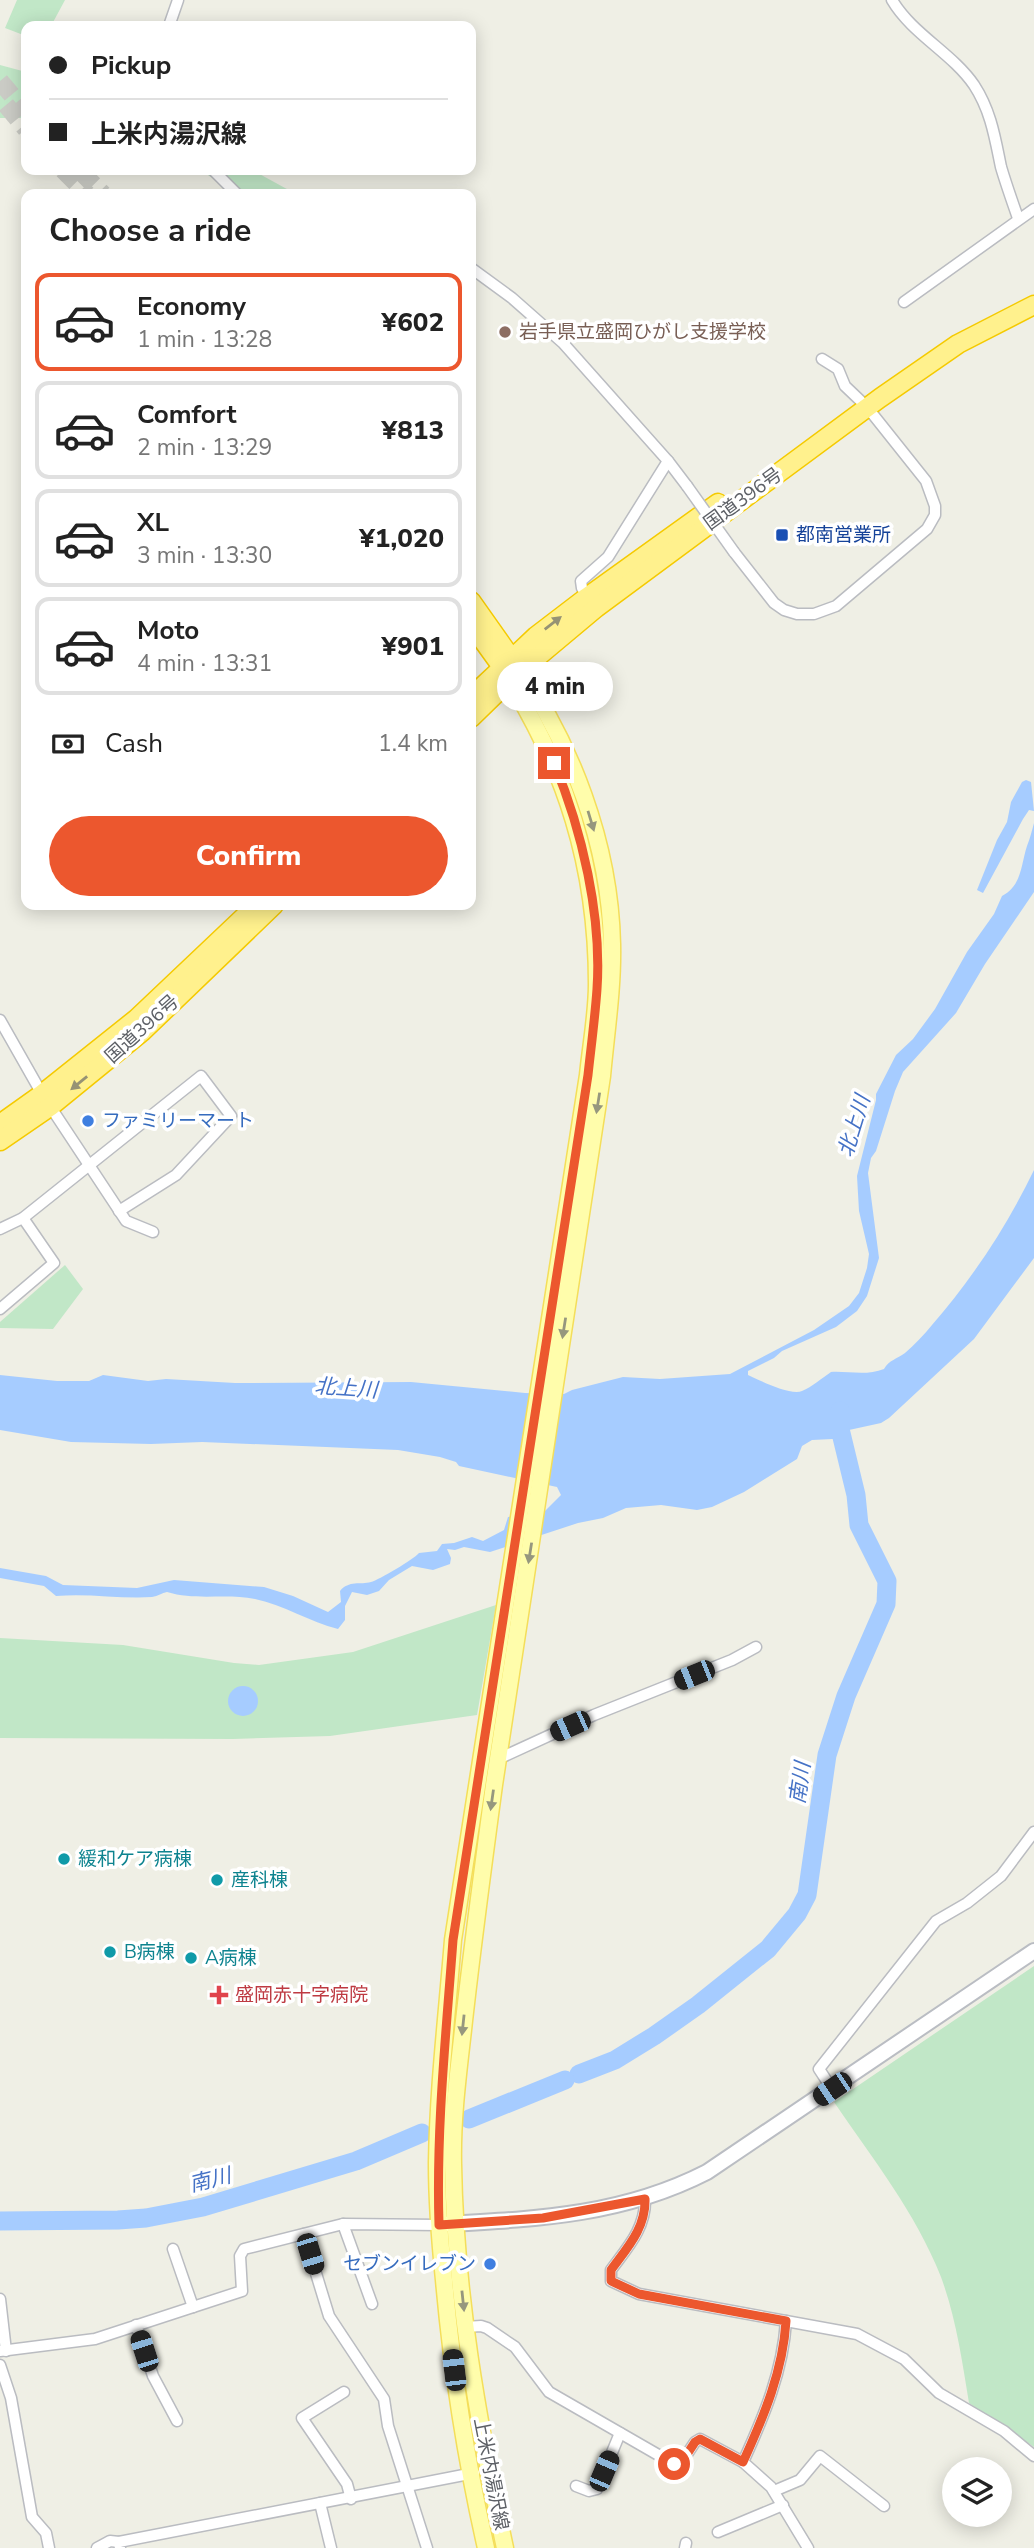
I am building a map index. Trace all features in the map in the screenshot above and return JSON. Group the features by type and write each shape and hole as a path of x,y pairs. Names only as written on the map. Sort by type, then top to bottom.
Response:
{"highway":[{"name":"国道396号","path":"476,694 511,669 591,602 864,404 958,344 1034,303"},
{"path":"476,610 511,669"},
{"path":"476,630 511,669"},
{"name":"国道396号","path":"476,712 511,669"},
{"name":"国道396号","path":"0,1141 252,910"},
{"name":"国道396号","path":"0,1124 47,1100 143,1031 270,910"}],"main road":[{"path":"494,1735 588,1075 612,942 599,849 584,800 565,750 511,669"},
{"name":"上米内湯沢線","path":"486,2548 470,2474 448,2325 447,2224 456,2095 472,1942 498,1759 494,1735"},
{"name":"上米内湯沢線","path":"494,1735 453,1940 437,2164 489,2470 505,2548"}],"street":[{"path":"171,21 178,0"},
{"path":"892,0 905,18 951,58 974,85 988,111 996,134 1002,167 1018,218"},
{"path":"219,175 232,189"},
{"path":"904,302 1034,208"},
{"path":"476,272 553,332 668,461 774,603 797,614 814,614 836,606 927,529 935,515 931,489 864,404 845,386 838,369 822,359"},
{"path":"591,602 582,588 581,580 608,557 668,461"},
{"path":"0,1020 47,1100 125,1221 153,1232"},
{"path":"0,1229 23,1218 201,1076 231,1116 176,1175 119,1211"},
{"path":"0,1309 54,1263 23,1218"},
{"path":"498,1759 594,1716 732,1660 756,1647"},
{"path":"832,2089 819,2068 936,1921 967,1903 1001,1876 1034,1832"},
{"path":"0,2299 3,2351 95,2339 242,2291 240,2251 343,2224 447,2224 543,2218 645,2199 678,2187 707,2172 1034,1951"},
{"path":"645,2199 642,2223 611,2270 611,2281 639,2294 857,2334 904,2359 939,2393 1004,2431 1034,2456"},
{"path":"343,2224 372,2304"},
{"path":"304,2234 329,2316 384,2399 388,2426 427,2548"},
{"path":"173,2249 193,2307"},
{"path":"743,2462 774,2388 785,2347 786,2321"},
{"path":"136,2325 152,2376 177,2421"},
{"path":"466,2327 487,2328 515,2347 549,2392 677,2465 680,2465 695,2442 700,2439 743,2462 774,2491 808,2548"},
{"path":"0,2365 11,2398 32,2517 46,2533 50,2548"},
{"path":"344,2392 302,2418 346,2484 351,2499"},
{"path":"576,2486 589,2491 597,2489 620,2433"},
{"path":"774,2491 800,2480 820,2456 884,2506"},
{"path":"97,2548 110,2541 119,2545 489,2470"},
{"path":"320,2503 331,2548"},
{"path":"718,2532 783,2505"}],"green space":[{"path":"17,0 65,0 54,21 21,21 21,34 5,28"},
{"path":"0,65 21,71 21,118 0,118"},
{"path":"208,175 261,175 287,189 230,189"},
{"path":"65,1265 83,1289 53,1329 0,1328 0,1322"},
{"path":"496,1605 477,1715 330,1736 233,1739 0,1738 0,1638 123,1645 259,1665 353,1652"},
{"path":"1034,1966 1034,2447 969,2403 951,2308 931,2253 892,2186 834,2102"}],"water":[{"path":"1022,782 1031,782 1034,811 1029,810 1023,819 983,893 977,890 1007,822 1011,802"},
{"name":"北上川","path":"1034,823 1034,892 985,964 956,1013 903,1072 876,1151 871,1158 868,1173 879,1258 867,1296 857,1311 836,1327 782,1351 748,1371 748,1375 767,1384 797,1392 831,1372 864,1373 884,1369 919,1340 961,1289 1000,1232 1034,1170 1034,1258 974,1339 889,1418 881,1423 849,1430 833,1439 812,1440 802,1446 797,1459 744,1492 712,1507 697,1510 661,1505 626,1508 603,1518 578,1523 490,1552 464,1547 447,1549 451,1558 450,1564 433,1570 412,1566 389,1580 379,1591 367,1595 352,1592 345,1606 345,1620 338,1629 276,1605 244,1597 189,1596 167,1592 152,1597 56,1596 44,1586 0,1578 0,1568 46,1576 63,1585 137,1588 174,1580 264,1587 293,1596 328,1612 341,1602 340,1591 347,1585 375,1580 419,1553 437,1551 442,1544 472,1537 483,1541 504,1530 508,1517 545,1511 561,1495 557,1487 459,1466 456,1462 440,1457 398,1450 202,1442 71,1442 0,1430 0,1375 57,1381 89,1381 103,1375 148,1381 166,1379 235,1383 411,1382 564,1394 623,1377 660,1379 730,1374 814,1330 849,1306 859,1293 869,1254 859,1211 857,1176 876,1094 896,1055 913,1039 935,1009 967,952 994,914 1002,896 1014,887"},
{"path":"243,1686 249,1687 257,1695 257,1707 249,1715 243,1716 237,1715 229,1707 228,1701 229,1695 237,1687"}],"waterway":[{"name":"南川","path":"579,2074 615,2060 698,2005 768,1949 797,1914 807,1895 827,1755 846,1696 886,1604 887,1581 859,1525 856,1495 840,1429 840,1411"},
{"name":"南川","path":"469,2119 565,2080"},
{"name":"南川","path":"0,2221 118,2220 146,2218 203,2207 356,2161 422,2133"}],"tunnel":[{"path":"0,81 21,106"},
{"path":"6,105 21,123"},
{"path":"68,175 82,189"},
{"path":"84,175 98,189"}],"place":[{"name":"岩手県立盛岡ひがし支援学校","path":"505,332"},
{"name":"都南営業所","path":"782,535"},
{"name":"ファミリーマート","path":"88,1121"},
{"name":"緩和ケア病棟","path":"64,1859"},
{"name":"産科棟","path":"217,1880"},
{"name":"B病棟","path":"110,1952"},
{"name":"A病棟","path":"191,1958"},
{"name":"盛岡赤十字病院","path":"219,1995"},
{"name":"セブンイレブン","path":"490,2264"}],"route":[{"path":"554,763 568,796 581,839 593,912 597,988 588,1075 453,1940 441,2082 437,2164 439,2225 543,2218 645,2199 645,2215 638,2232 611,2270 611,2281 639,2294 786,2321 785,2347 774,2388 743,2462 700,2439 695,2442 680,2465 674,2464"}]}
